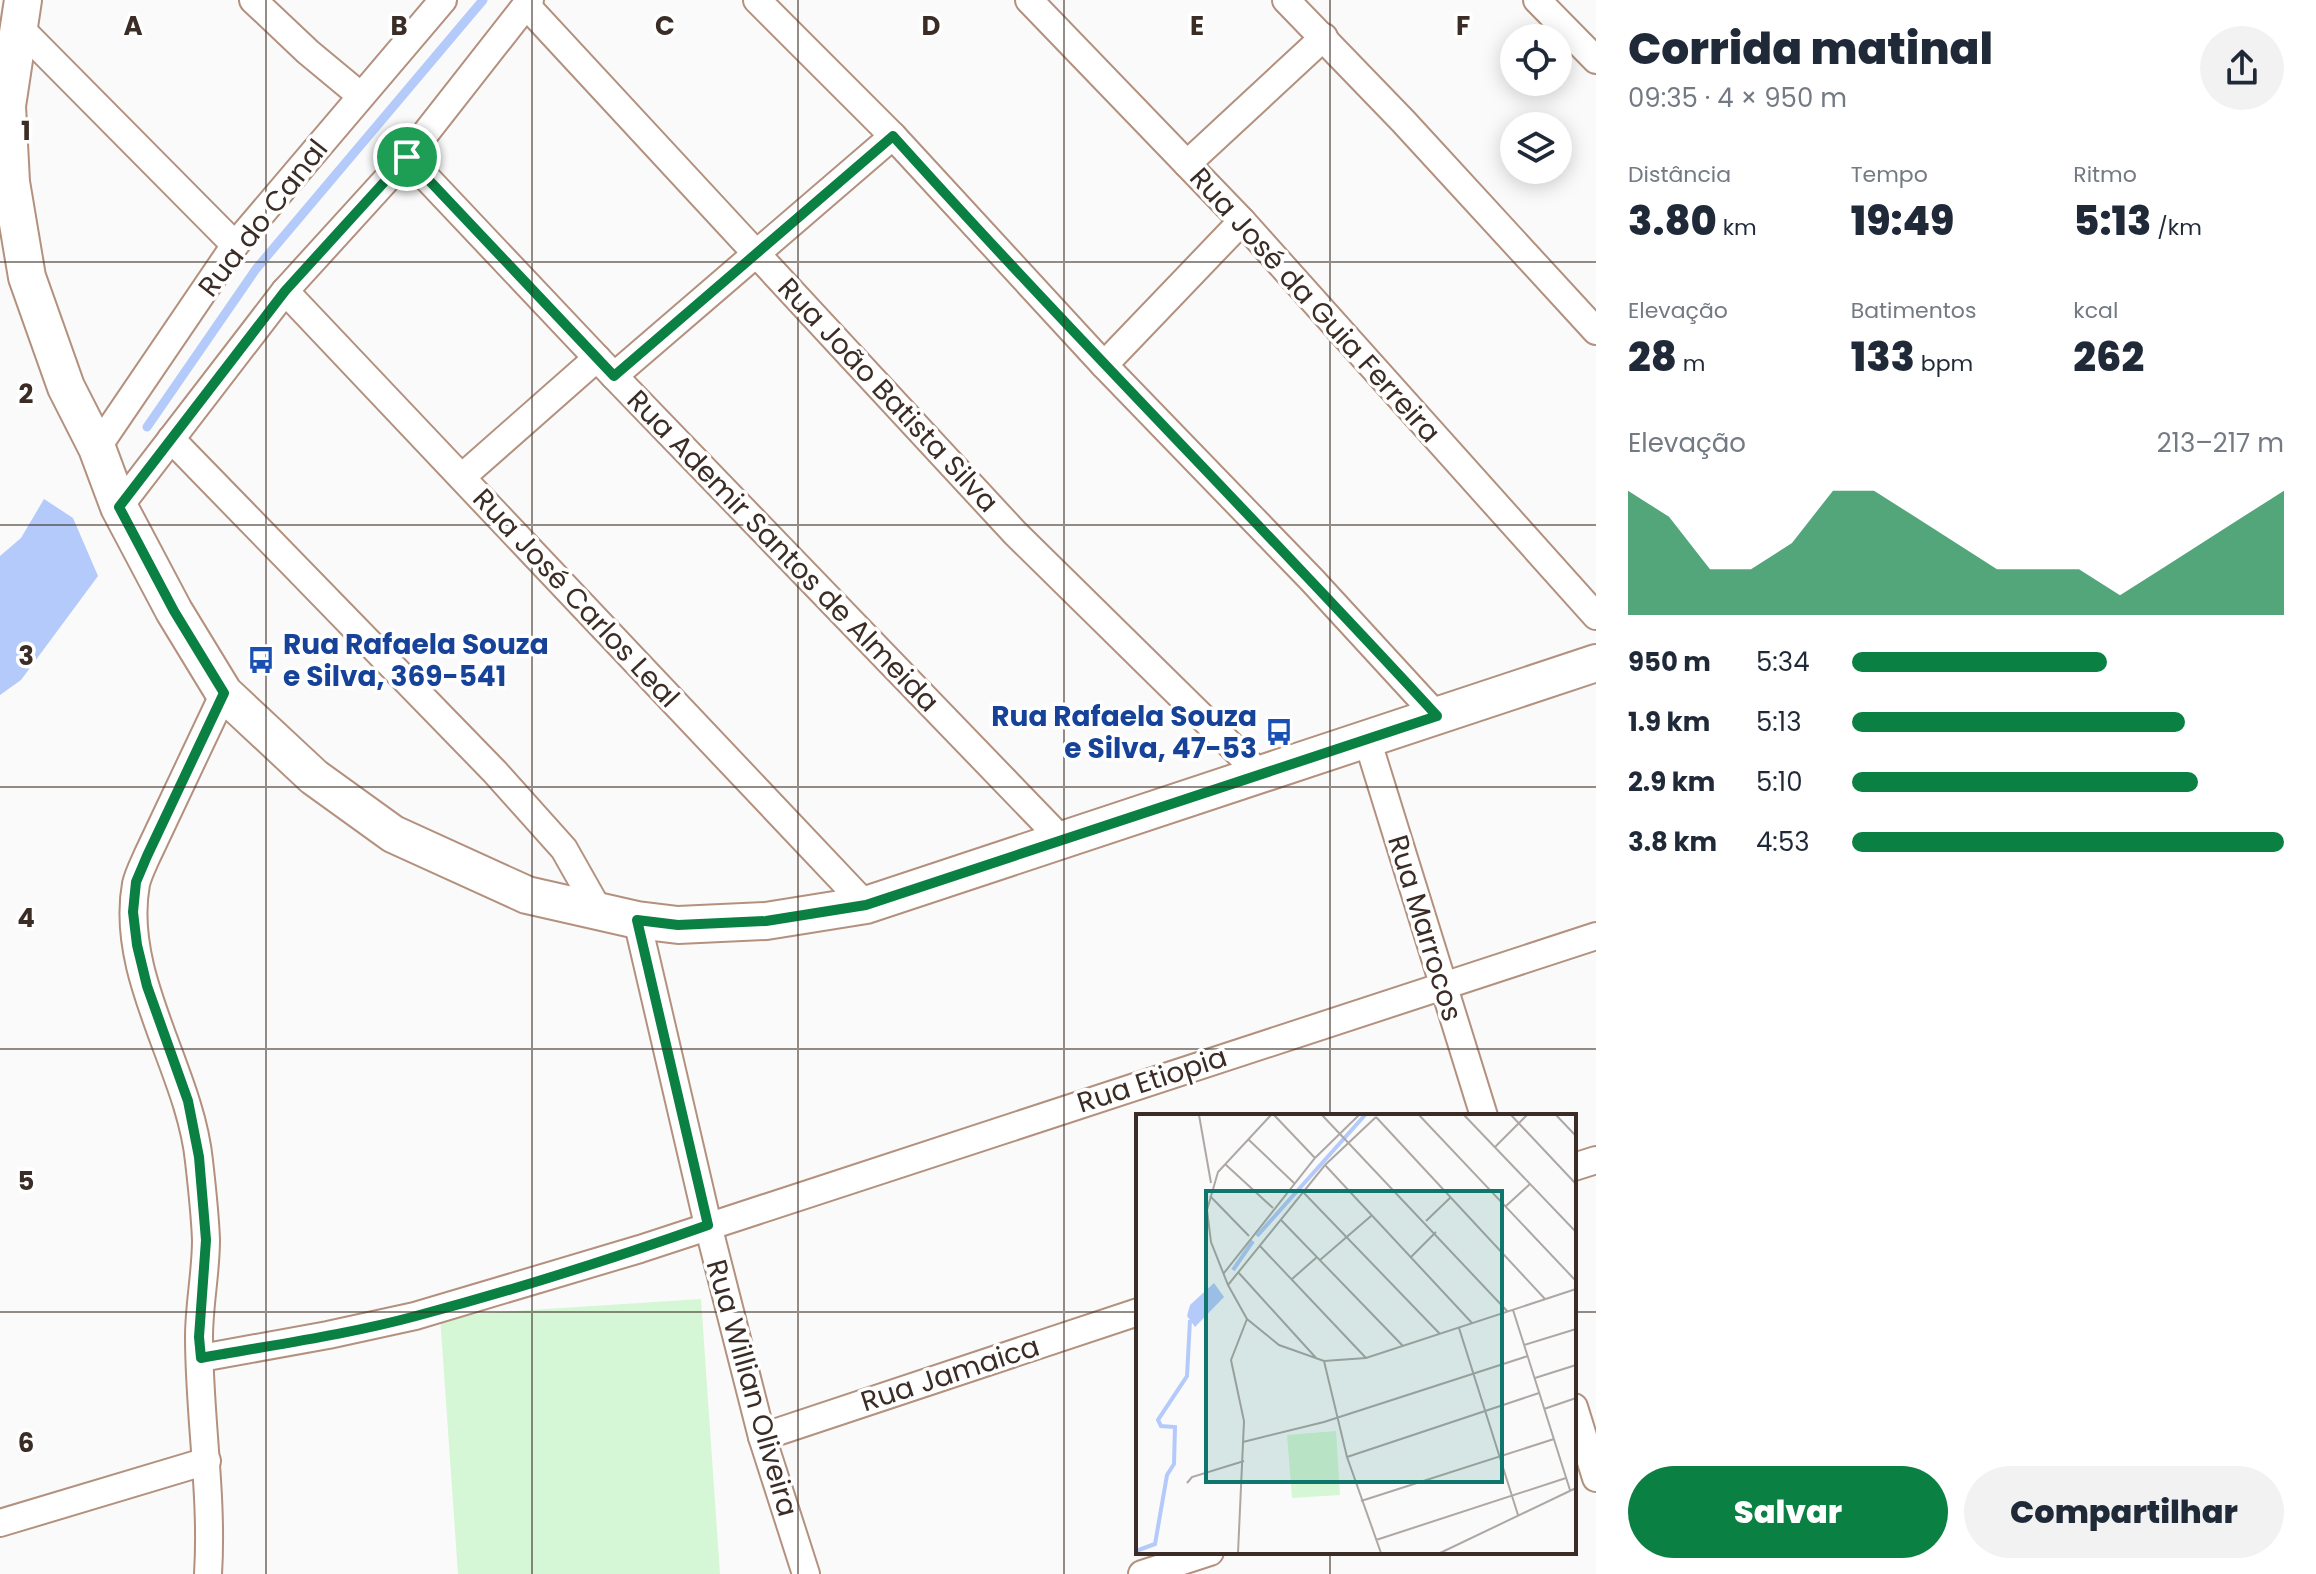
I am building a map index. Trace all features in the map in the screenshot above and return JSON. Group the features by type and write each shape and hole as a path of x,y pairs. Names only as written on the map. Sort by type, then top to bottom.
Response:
{"street":[{"path":"253,0 361,96"},
{"name":"Rua do Canal","path":"97,448 235,245 443,0"},
{"path":"757,0 893,136 1104,365 1312,580 1437,716"},
{"name":"Rua José da Guia Ferreira","path":"1029,0 1242,221 1596,616"},
{"path":"1286,0 1324,37 1596,331"},
{"path":"1537,0 1596,60"},
{"path":"119,507 285,291 407,157 528,2"},
{"name":"Rua João Batista Silva","path":"528,2 1015,533 1261,775"},
{"path":"22,14 235,245"},
{"path":"22,14 7,106 11,182 27,277 66,387 97,448 119,507 174,611 224,693 314,777 393,834 527,895 637,920 678,925 766,921 866,905 1596,663"},
{"path":"1187,164 1324,37"},
{"path":"462,477 756,253 893,136"},
{"name":"Rua Ademir Santos de Almeida","path":"407,157 1062,840"},
{"path":"1104,365 1242,221"},
{"name":"Rua José Carlos Leal","path":"285,291 866,905"},
{"path":"171,439 515,794 564,849 599,911"},
{"path":"208,1574 211,1535 199,1337 206,1240 199,1157 188,1101 147,986 133,912 136,882 224,693"},
{"name":"Rua Marrocos","path":"1367,739 1483,1114"},
{"name":"Rua Willian Oliveira","path":"637,920 708,1225 762,1437 806,1574"},
{"name":"Rua Etiopia","path":"201,1358 415,1316 640,1249 1596,936"},
{"path":"1576,1166 1596,1160"},
{"name":"Rua Jamaica","path":"762,1437 1136,1313"},
{"path":"1581,1425 1596,1478"},
{"path":"0,1523 207,1461"},
{"path":"1142,1574 1204,1554"}],"green space":[{"path":"701,1299 720,1574 458,1574 440,1316"}],"water":[{"path":"44,499 73,518 98,576 21,680 0,695 0,556 21,538"}],"waterway":[{"path":"147,427 256,269 483,0"}],"place":[{"name":"Rua Rafaela Souza e Silva, 369-541","path":"261,660"},
{"name":"Rua Rafaela Souza e Silva, 47-53","path":"1279,732"}],"route":[{"path":"893,136 1040,297 1312,580 1437,716 866,905 766,921 678,925 637,920 708,1225 640,1249 415,1316 201,1358 199,1337 206,1240 199,1157 188,1101 147,986 133,912 136,882 186,768 224,693 174,611 119,507 285,291 407,157 614,376 893,136"}]}
